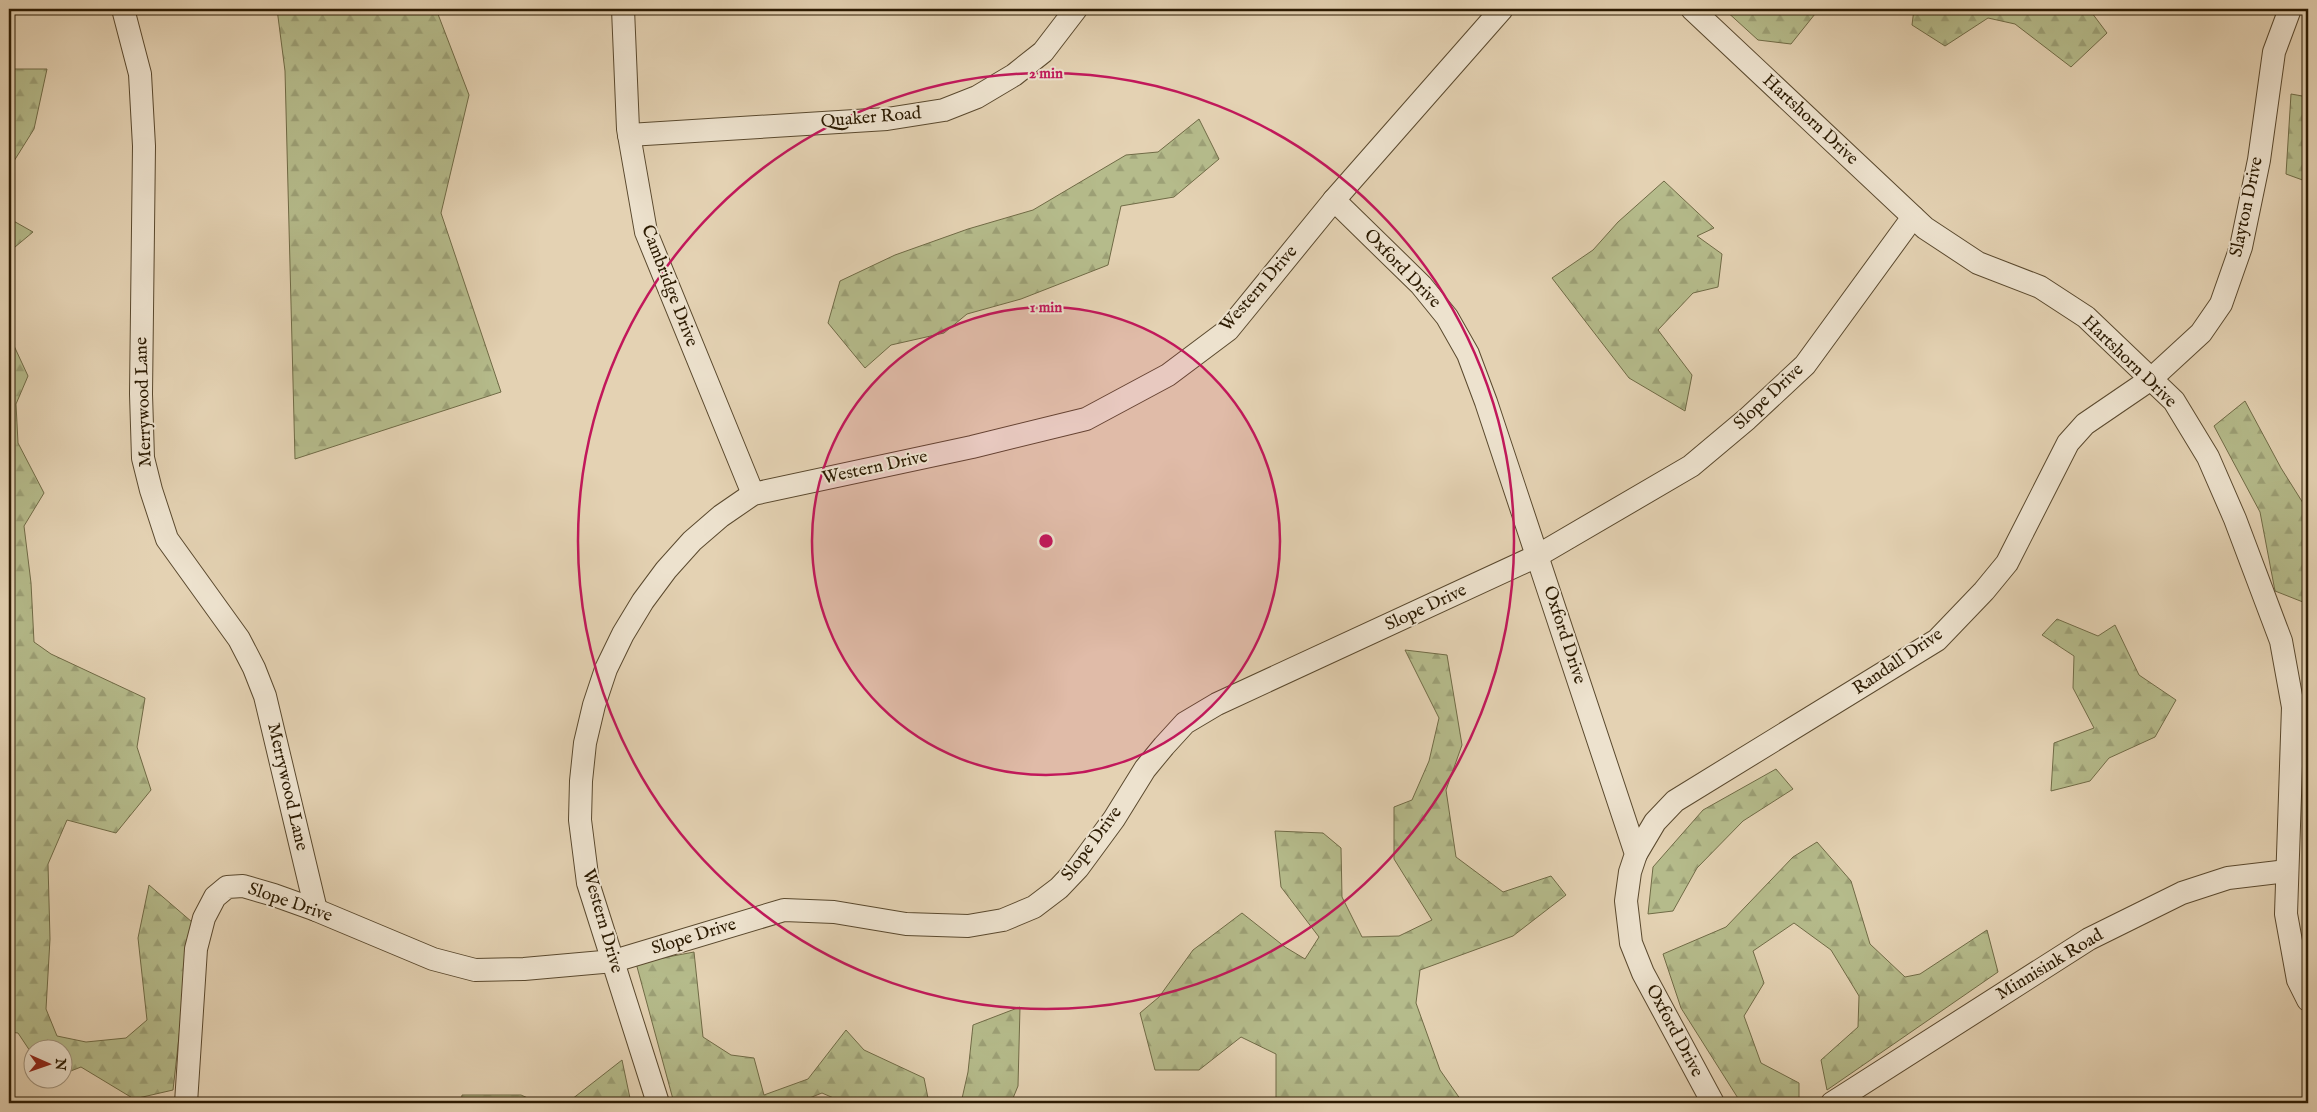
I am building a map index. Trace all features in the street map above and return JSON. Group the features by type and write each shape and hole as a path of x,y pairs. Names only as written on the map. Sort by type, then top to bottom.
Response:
{"street":[{"name":"Merrywood Lane","path":"124,9 140,74 143,128 141,394 143,458 167,539 239,639 254,668 265,696 316,910"},
{"name":"Cambridge Drive","path":"623,9 629,135 646,232 753,494"},
{"name":"Quaker Road","path":"629,135 887,119 944,110 977,97 1014,74 1042,52 1076,9"},
{"name":"Western Drive","path":"658,1103 588,884 580,820 585,743 594,705 606,669 623,634 643,601 666,570 692,541 714,522 753,494 972,447 1086,419 1168,375 1228,330 1334,200 1502,9"},
{"name":"Hartshorn Drive","path":"1692,9 1925,228 1978,263 2040,287 2086,318 2174,401 2208,457 2235,519 2281,641 2293,707 2286,914 2298,980 2308,1000"},
{"name":"Slayton Drive","path":"2151,379 2202,333 2221,304 2241,247 2259,160 2274,52 2290,9"},
{"name":"Oxford Drive","path":"1334,200 1421,285 1447,317 1468,354 1538,556 1636,854 1630,872 1626,901 1631,943 1643,973 1713,1103"},
{"name":"Slope Drive","path":"186,1103 196,949 204,918 215,897 227,887 242,886 316,910 433,959 475,970 524,969 614,961 784,910 834,912 906,924 968,926 1003,920 1034,907 1059,888 1078,868 1114,819 1145,769 1185,723 1217,704 1538,556 1691,466 1747,419 1805,364 1913,217"},
{"name":"Randall Drive","path":"1636,854 1655,822 1675,801 1937,640 1984,591 2007,563 2068,443 2085,424 2151,379"},
{"name":"Minnisink Road","path":"1832,1103 2089,939 2182,893 2228,878 2287,871"}],"green space":[{"path":"277,9 436,9 469,95 441,213 501,392 295,459 285,71"},
{"path":"1724,9 1819,9 1791,44 1758,40"},
{"path":"1914,9 2089,9 2107,33 2071,67 2015,24 1988,18 1945,46 1912,25"},
{"path":"9,69 47,69 34,129 9,169"},
{"path":"2291,94 2308,97 2308,182 2286,174"},
{"path":"1199,119 1219,159 1174,197 1121,206 1108,265 1021,299 967,314 944,333 891,345 865,368 828,323 840,281 895,255 968,229 1033,210 1126,155 1158,152"},
{"path":"1664,181 1714,228 1697,236 1722,254 1718,287 1693,293 1658,330 1692,375 1685,411 1629,378 1552,278 1593,250 1618,222"},
{"path":"9,206 10,219 33,232 9,252"},
{"path":"9,335 28,376 16,404 18,443 44,493 24,526 31,583 34,642 51,654 145,698 137,747 151,790 116,833 67,820 48,864 50,939 46,1009 57,1036 86,1042 126,1038 147,1020 138,938 149,885 192,922 173,1090 134,1099 81,1067 72,1070 72,1040 23,1040 18,1033 9,1032"},
{"path":"2245,401 2281,468 2303,503 2308,506 2308,604 2275,591 2260,512 2214,426"},
{"path":"2057,619 2098,636 2115,625 2139,675 2176,700 2155,737 2109,758 2090,781 2051,791 2054,743 2094,728 2073,688 2074,656 2042,635"},
{"path":"1405,650 1447,655 1462,745 1446,790 1456,857 1503,892 1551,876 1566,895 1513,936 1420,970 1416,1003 1440,1070 1463,1103 1276,1103 1276,1054 1241,1037 1199,1070 1155,1070 1140,1013 1159,997 1193,950 1242,913 1285,947 1305,959 1319,937 1281,887 1275,831 1323,833 1341,848 1342,897 1362,937 1399,936 1432,920 1394,859 1394,807 1412,800 1429,761 1439,718"},
{"path":"1776,769 1793,789 1743,821 1697,868 1673,911 1648,914 1653,867 1703,810"},
{"path":"2308,780 2308,861 2305,781"},
{"path":"1817,842 1851,881 1870,944 1905,977 1920,974 1987,930 1998,972 1827,1090 1821,1060 1858,1027 1859,996 1831,950 1794,923 1753,951 1764,983 1744,1016 1761,1063 1799,1083 1799,1103 1741,1103 1681,1008 1663,954 1726,927 1793,857"},
{"path":"694,952 703,1037 731,1055 754,1058 764,1095 808,1079 846,1030 864,1050 924,1078 929,1103 845,1103 822,1093 797,1103 674,1103 636,963"},
{"path":"1020,1007 1018,1086 1011,1103 961,1103 968,1072 973,1025"},
{"path":"622,1060 631,1103 567,1103"},
{"path":"462,1095 521,1095 539,1103 461,1103"}]}
